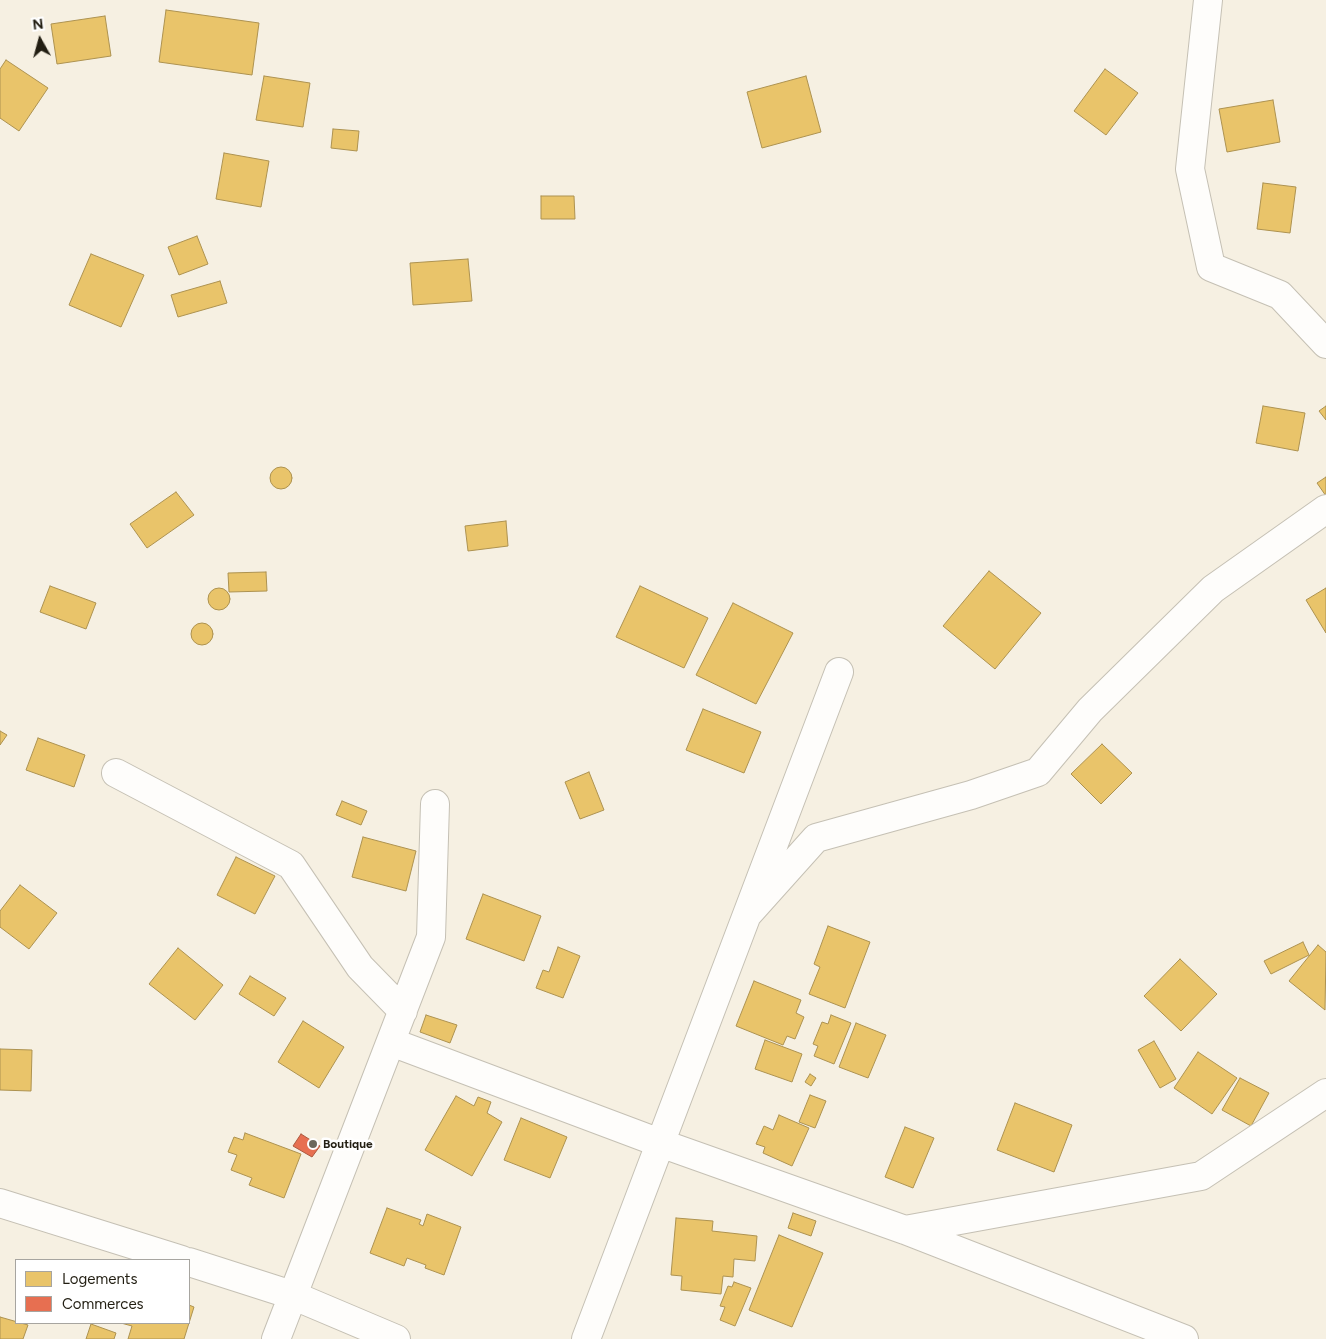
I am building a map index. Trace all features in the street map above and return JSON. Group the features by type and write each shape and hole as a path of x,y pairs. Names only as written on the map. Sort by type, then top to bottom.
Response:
{"street":[{"path":"1208,0 1190,169 1211,267 1280,295 1326,344"},
{"path":"747,915 816,838 971,795 1038,772 1090,710 1213,589 1326,509"},
{"path":"586,1339 839,672"},
{"path":"116,773 291,866 360,966 403,1012"},
{"path":"276,1339 431,937 435,804"},
{"path":"391,1042 660,1143 905,1230 1182,1339"},
{"path":"905,1230 1201,1176 1326,1093"},
{"path":"0,1203 179,1259"},
{"path":"190,1262 292,1295 396,1339"}],"building: Logements":[{"path":"166,10 259,23 252,75 159,62"},
{"path":"105,16 111,56 57,64 51,24"},
{"path":"6,60 48,88 19,131 0,118 0,69"},
{"path":"1105,69 1138,93 1106,135 1074,111"},
{"path":"264,76 310,83 303,127 256,120"},
{"path":"806,76 821,132 762,148 747,92"},
{"path":"1273,100 1280,142 1227,152 1219,109"},
{"path":"333,129 359,131 357,151 331,148"},
{"path":"224,153 269,161 261,207 216,199"},
{"path":"1263,183 1296,187 1290,233 1257,229"},
{"path":"541,196 574,196 575,219 541,219"},
{"path":"197,236 208,264 179,275 168,247"},
{"path":"91,254 144,275 121,327 69,305"},
{"path":"468,259 472,301 413,305 410,263"},
{"path":"220,281 227,303 178,317 171,295"},
{"path":"1263,406 1305,413 1298,451 1256,443"},
{"path":"1326,406 1326,420 1319,411"},
{"path":"281,467 289,470 292,478 289,486 281,489 273,486 270,478 273,470"},
{"path":"1326,477 1326,496 1317,483"},
{"path":"176,492 194,515 147,548 130,524"},
{"path":"506,521 508,546 468,551 465,526"},
{"path":"989,571 1041,613 995,669 943,626"},
{"path":"266,572 267,591 229,592 228,573"},
{"path":"50,586 96,603 86,629 40,612"},
{"path":"640,586 708,618 684,668 616,637"},
{"path":"219,588 227,591 230,599 227,607 219,610 211,607 208,599 211,591"},
{"path":"1326,588 1326,633 1306,600"},
{"path":"733,603 793,633 756,704 696,675"},
{"path":"202,623 210,626 213,634 210,642 202,645 194,642 191,634 194,626"},
{"path":"703,709 761,732 744,773 686,750"},
{"path":"0,731 7,735 0,745"},
{"path":"38,738 85,755 74,787 26,770"},
{"path":"1102,744 1132,773 1101,804 1071,774"},
{"path":"589,772 604,810 580,819 565,782"},
{"path":"342,801 367,811 361,825 336,815"},
{"path":"363,837 416,851 406,891 352,877"},
{"path":"236,857 275,876 255,914 217,895"},
{"path":"20,885 57,913 29,949 0,927 0,911"},
{"path":"483,894 541,916 524,961 466,939"},
{"path":"828,926 870,942 845,1008 809,994 820,967 814,964"},
{"path":"1303,942 1309,955 1271,974 1264,961"},
{"path":"1318,945 1326,952 1325,1010 1289,981"},
{"path":"558,947 580,956 563,998 536,988 543,970 549,972"},
{"path":"178,948 223,985 195,1020 149,984"},
{"path":"1180,959 1217,994 1181,1031 1144,996"},
{"path":"250,976 286,998 274,1016 239,994"},
{"path":"754,981 801,1000 796,1013 804,1017 795,1039 787,1036 783,1045 736,1026"},
{"path":"426,1015 457,1025 450,1043 420,1032"},
{"path":"831,1015 851,1023 834,1064 814,1056 818,1046 813,1044 822,1022 828,1024"},
{"path":"303,1021 344,1047 319,1088 278,1062"},
{"path":"856,1023 886,1035 868,1078 839,1067"},
{"path":"765,1040 802,1054 792,1082 755,1069"},
{"path":"1154,1041 1176,1079 1160,1088 1138,1050"},
{"path":"0,1049 32,1050 31,1091 0,1090"},
{"path":"1198,1052 1237,1078 1212,1114 1174,1088"},
{"path":"810,1074 816,1078 811,1086 805,1082"},
{"path":"1240,1078 1269,1093 1251,1126 1222,1110"},
{"path":"810,1095 826,1101 815,1128 799,1122"},
{"path":"456,1096 474,1106 478,1097 491,1102 487,1113 502,1122 472,1176 425,1150"},
{"path":"1015,1103 1072,1125 1054,1172 997,1150"},
{"path":"779,1115 809,1128 792,1166 763,1153 765,1147 756,1144 764,1126 773,1130"},
{"path":"521,1118 567,1137 550,1178 504,1160"},
{"path":"905,1127 934,1138 913,1188 885,1177"},
{"path":"245,1133 301,1154 284,1198 249,1185 252,1178 231,1170 237,1155 228,1152 234,1137 243,1140"},
{"path":"387,1208 421,1220 419,1224 423,1226 427,1214 461,1227 444,1275 425,1268 426,1265 407,1258 404,1266 370,1253"},
{"path":"793,1213 816,1221 811,1236 788,1228"},
{"path":"676,1218 713,1221 712,1231 757,1236 755,1261 734,1259 733,1277 723,1276 721,1294 681,1290 682,1276 671,1275"},
{"path":"779,1235 823,1253 792,1327 749,1310"},
{"path":"734,1282 751,1288 735,1326 720,1320 725,1307 720,1306 728,1286 732,1287"},
{"path":"190,1305 194,1307 190,1320"},
{"path":"0,1317 15,1321 15,1324 28,1325 23,1339 0,1339"},
{"path":"91,1324 116,1333 114,1339 86,1339"},
{"path":"125,1324 189,1324 184,1339 128,1339 132,1326"}],"building: Commerces":[{"path":"301,1134 320,1146 312,1157 293,1146"}],"place":[{"name":"Boutique","path":"313,1144"}]}
